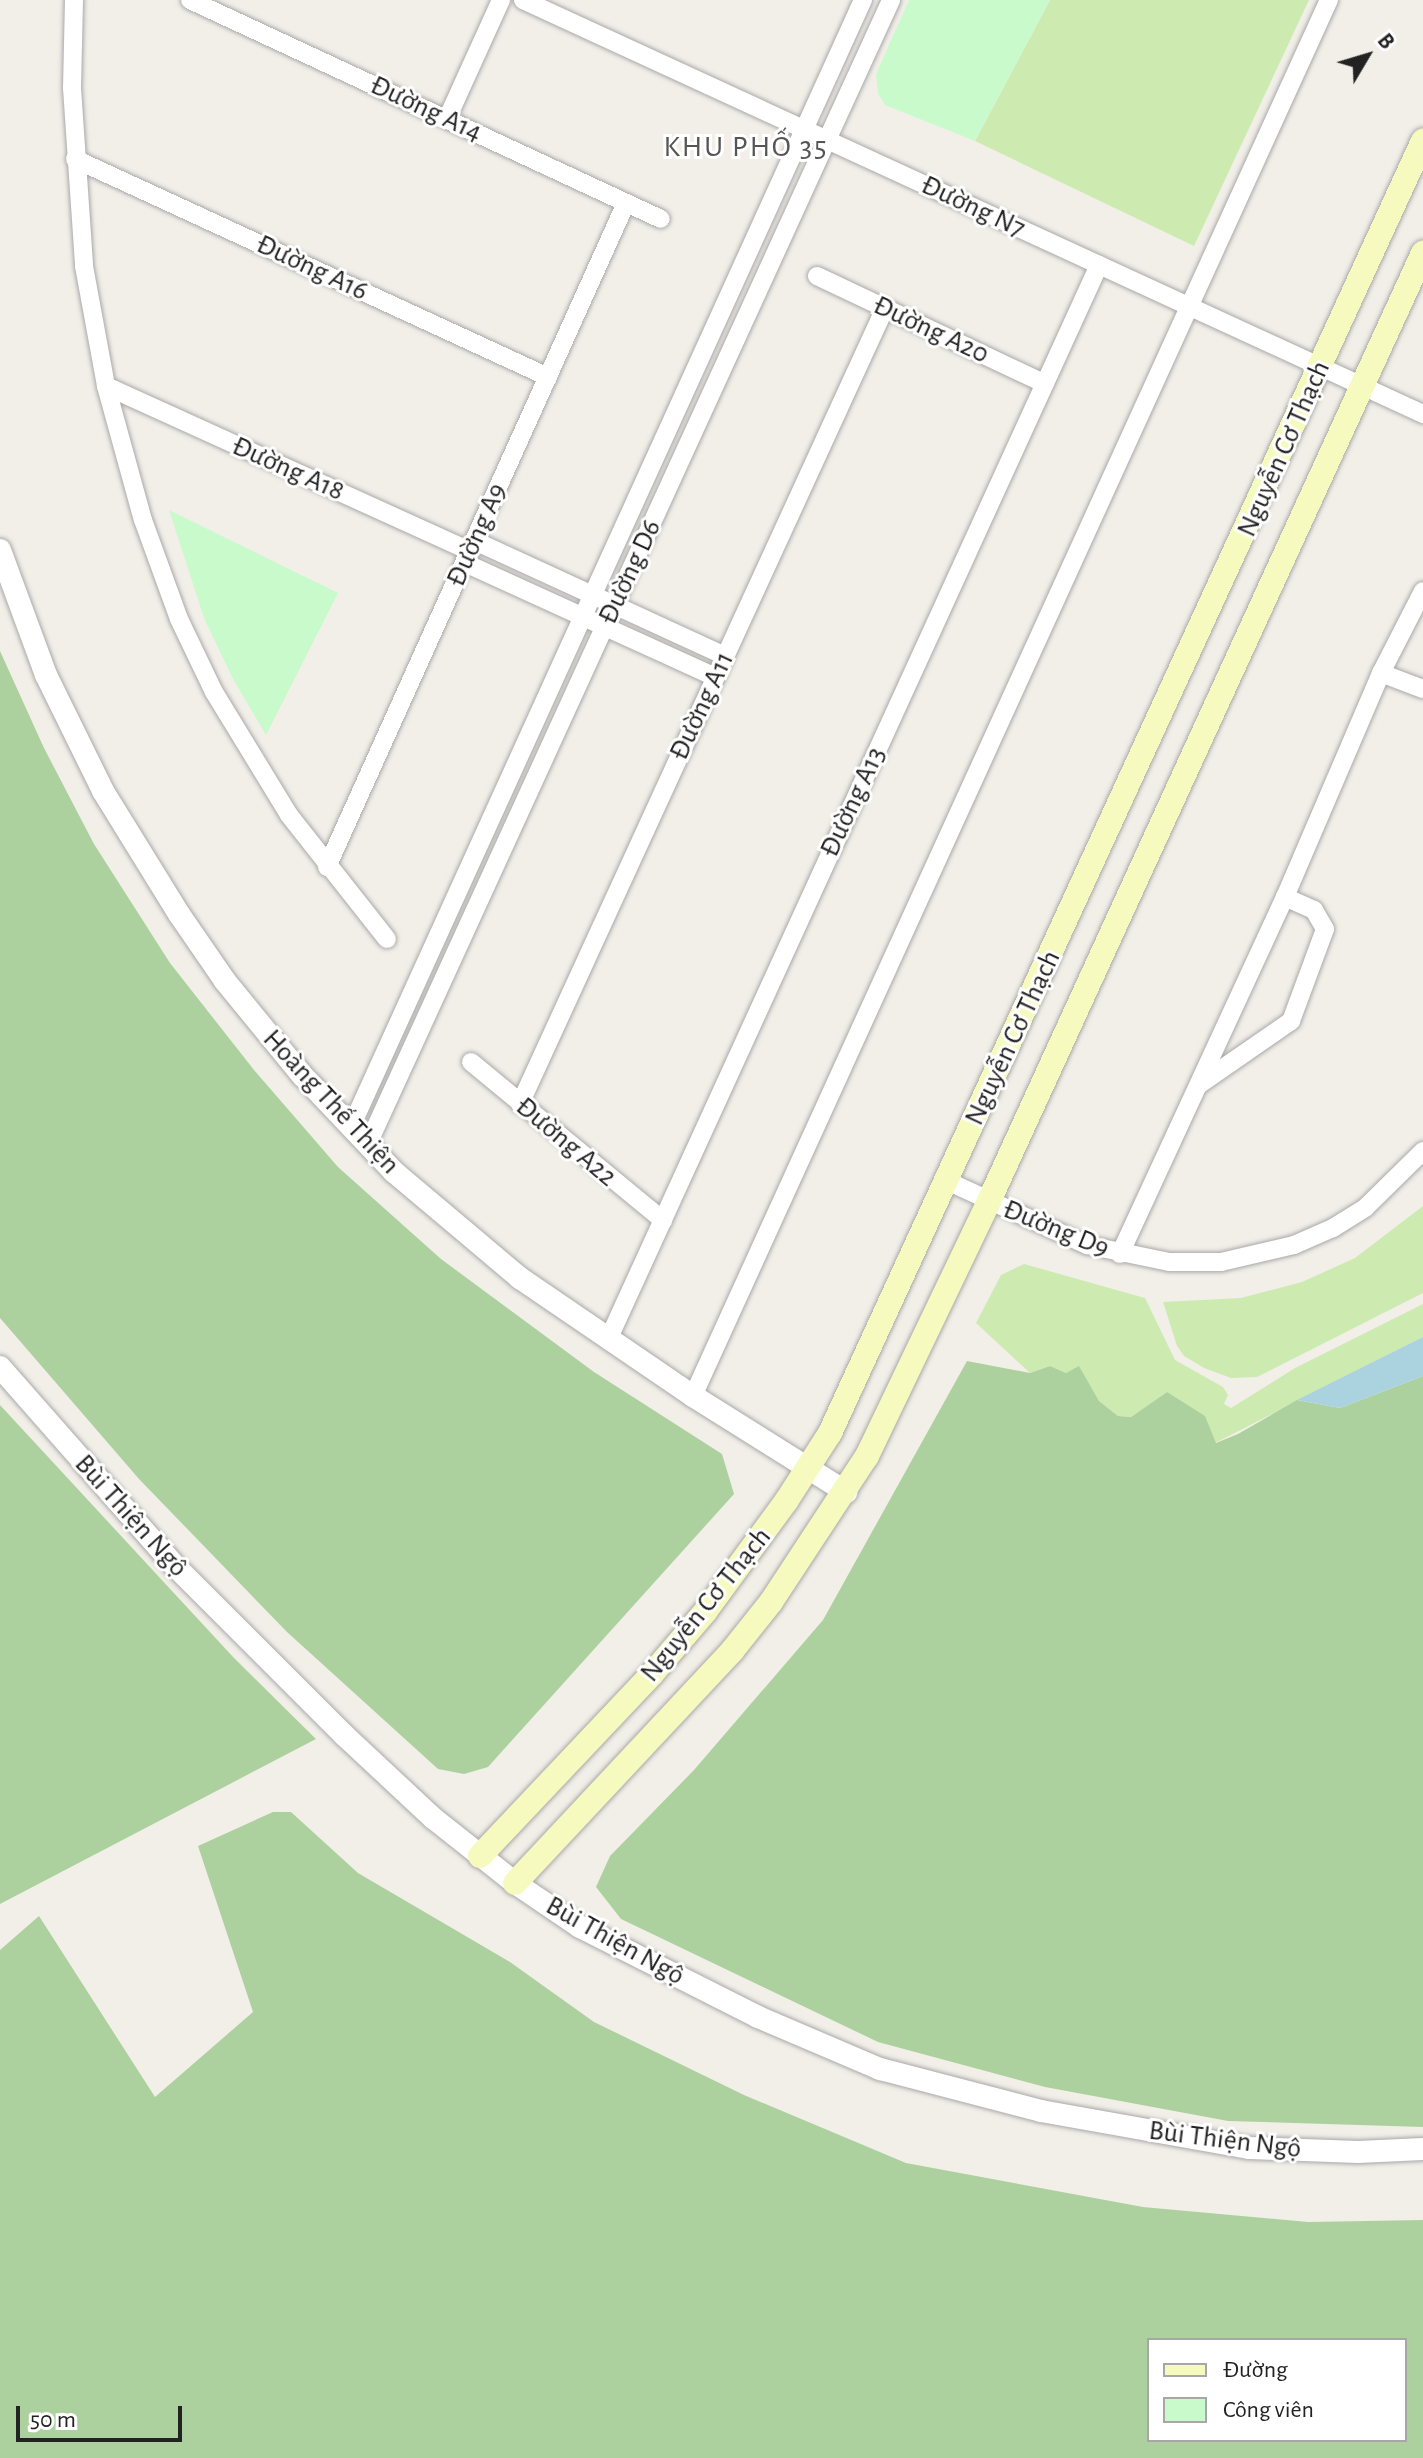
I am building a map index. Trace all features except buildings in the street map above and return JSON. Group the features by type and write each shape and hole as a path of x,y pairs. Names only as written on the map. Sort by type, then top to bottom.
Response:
{"main road":[{"name":"Nguyễn Cơ Thạch","path":"480,1856 688,1633 735,1574 830,1433 1423,141"},
{"name":"Nguyễn Cơ Thạch","path":"515,1883 732,1651 846,1492 904,1385 1423,253"}],"street":[{"path":"74,0 75,159 84,266 106,386 143,520 189,642 248,750 327,867 387,939"},
{"name":"Đường A14","path":"190,0 661,219"},
{"path":"447,119 501,0"},
{"name":"Đường N7","path":"523,0 1423,414"},
{"name":"Đường D6","path":"351,1127 863,0"},
{"name":"Đường D6","path":"368,1144 891,0"},
{"path":"693,1396 1329,0"},
{"name":"Đường A16","path":"75,159 548,377"},
{"name":"Đường A9","path":"327,867 626,203"},
{"name":"Đường A13","path":"608,1340 1099,265"},
{"name":"Đường A20","path":"817,276 1045,384"},
{"name":"Đường A11","path":"520,1104 885,308"},
{"name":"Đường A18","path":"106,386 470,552 593,595 725,656"},
{"name":"Hoàng Thế Thiện","path":"0,550 57,699 138,849 225,981 302,1075 413,1189 486,1251 608,1340 846,1492"},
{"name":"Đường A18","path":"470,552 583,617 715,677"},
{"path":"1120,1254 1285,897 1381,673 1423,591"},
{"path":"1381,673 1423,689"},
{"path":"1200,1084 1291,1021 1325,929 1314,910 1285,897"},
{"name":"Đường A22","path":"471,1062 663,1220"},
{"name":"Đường D9","path":"947,1181 1048,1229 1120,1254 1169,1262 1221,1262 1294,1245 1333,1228 1366,1207 1423,1151"},
{"name":"Bùi Thiện Ngộ","path":"0,1367 176,1567 325,1717 433,1818 515,1883 580,1927 758,2017 880,2069 1041,2111 1249,2148 1358,2152 1423,2149"}],"green space":[{"path":"909,0 1050,0 975,141 885,105 878,93 876,74"},
{"path":"1050,0 1309,0 1194,246 975,141"},
{"path":"169,510 338,593 266,735 233,679 204,618"},
{"path":"0,651 44,748 94,844 170,963 254,1070 338,1167 441,1259 594,1372 722,1454 734,1494 488,1767 464,1774 438,1769 287,1632 139,1479 0,1318"},
{"path":"1423,1206 1423,1293 1257,1377 1231,1378 1204,1368 1184,1356 1177,1346 1163,1302 1241,1298 1302,1282 1355,1258"},
{"path":"1024,1264 1145,1298 1175,1360 1223,1387 1228,1395 1224,1404 1231,1408 1295,1368 1423,1304 1423,1337 1215,1443 1167,1392 1131,1417 1118,1416 1099,1401 1079,1367 1066,1373 1050,1366 1030,1373 976,1323 1001,1275"},
{"path":"967,1361 1030,1373 1050,1366 1066,1373 1079,1366 1099,1401 1118,1416 1131,1417 1167,1392 1205,1416 1216,1443 1297,1400 1340,1408 1423,1376 1423,2127 1228,2121 1045,2087 878,2042 621,1919 596,1887 610,1856 694,1770 823,1620"},
{"path":"0,1405 234,1658 316,1739 0,1904"},
{"path":"273,1812 291,1812 358,1873 510,1962 594,2022 744,2095 906,2163 1143,2207 1308,2222 1423,2220 1423,2458 0,2458 0,1950 39,1916 155,2097 253,2012 198,1846"}],"water":[{"path":"1423,1337 1423,1376 1340,1408 1297,1400"}],"district":[{"name":"KHU PHỐ 35","path":"746,147"}]}
